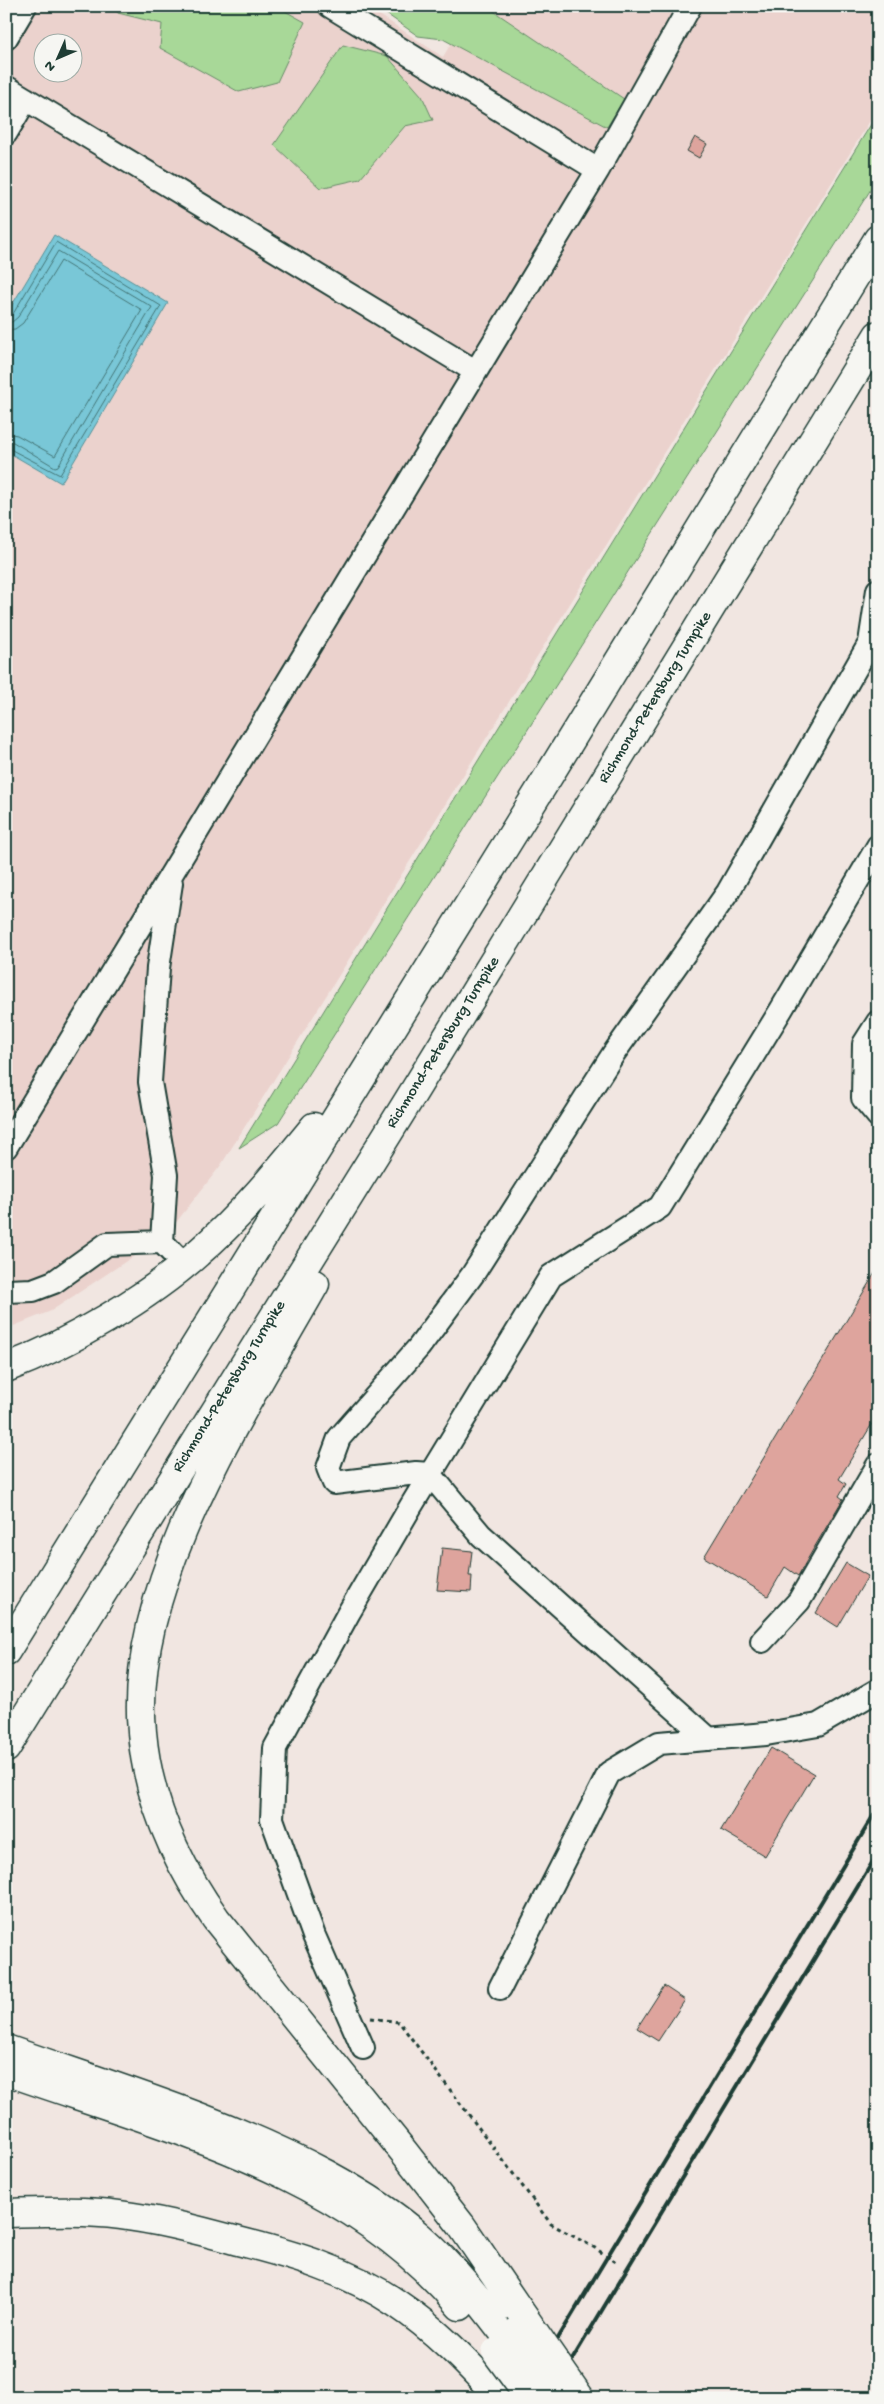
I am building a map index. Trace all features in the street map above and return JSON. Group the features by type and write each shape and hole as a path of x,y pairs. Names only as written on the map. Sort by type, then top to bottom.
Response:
{"highway":[{"path":"6,1651 543,785 878,239"},
{"name":"Richmond-Petersburg Turnpike","path":"6,1748 405,1106 878,335"},
{"path":"6,1368 54,1347 96,1324 184,1264 228,1224 274,1176 324,1115 409,1000"},
{"path":"405,1106 324,1267 231,1432 187,1521 159,1594 150,1631 144,1664 141,1731 146,1766 164,1828 196,1890 216,1919 455,2218 580,2398"},
{"path":"6,2049 190,2113 284,2152 351,2188 419,2236 472,2291 530,2398"},
{"path":"6,2071 181,2132 262,2164 303,2183 385,2235 421,2264 556,2398"},
{"path":"6,2213 59,2211 119,2215 189,2227 298,2256 330,2269 396,2303 455,2351 500,2398"}],"lane":[{"path":"6,38 26,6"},
{"path":"330,6 598,170"},
{"path":"6,1147 598,170 690,6"},
{"path":"6,87 475,371"},
{"path":"6,133 26,99"},
{"path":"709,1739 480,1535 430,1474 416,1473 334,1483 328,1468 339,1438 419,1347 473,1274 614,1053 728,892 870,643 878,590"},
{"path":"363,2048 314,1936 272,1819 275,1748 348,1614 430,1474 551,1276 660,1207 781,1010 878,846"},
{"path":"162,1242 166,1175 150,1082 158,968 173,872"},
{"path":"878,1022 864,1044 863,1098 878,1116"},
{"path":"6,1290 33,1290 54,1282 108,1244 162,1242 184,1264"},
{"path":"762,1641 799,1601 878,1465"},
{"path":"500,1988 609,1774 659,1743 766,1734 818,1724 878,1690"}],"path":[{"path":"399,2022 551,2224 616,2262"}],"shaded area":[{"path":"6,6 366,6 443,57 473,6 878,6 878,108 221,1165 167,1234 51,1311 6,1329"}],"green space":[{"path":"112,6 276,6 305,22 277,82 239,92 160,48 162,24 118,13"},
{"path":"375,6 486,6 624,99 607,127 443,39 418,36"},
{"path":"343,45 387,56 422,96 433,120 405,126 360,179 320,188 274,145"},
{"path":"878,113 878,178 278,1123 239,1148"}],"water":[{"path":"54,235 168,303 61,483 6,451 6,315"}],"building":[{"path":"695,137 707,144 699,158 687,151"},
{"path":"878,1268 878,1414 839,1479 846,1484 839,1496 843,1499 798,1576 785,1567 768,1596 704,1557"},
{"path":"442,1548 472,1551 469,1576 472,1576 471,1592 437,1590"},
{"path":"846,1563 868,1576 838,1627 816,1613"},
{"path":"771,1748 814,1774 765,1856 721,1830"},
{"path":"664,1986 685,2000 658,2041 637,2028"}],"railway":[{"path":"522,2398 878,1808"},
{"path":"549,2398 878,1853"}]}
